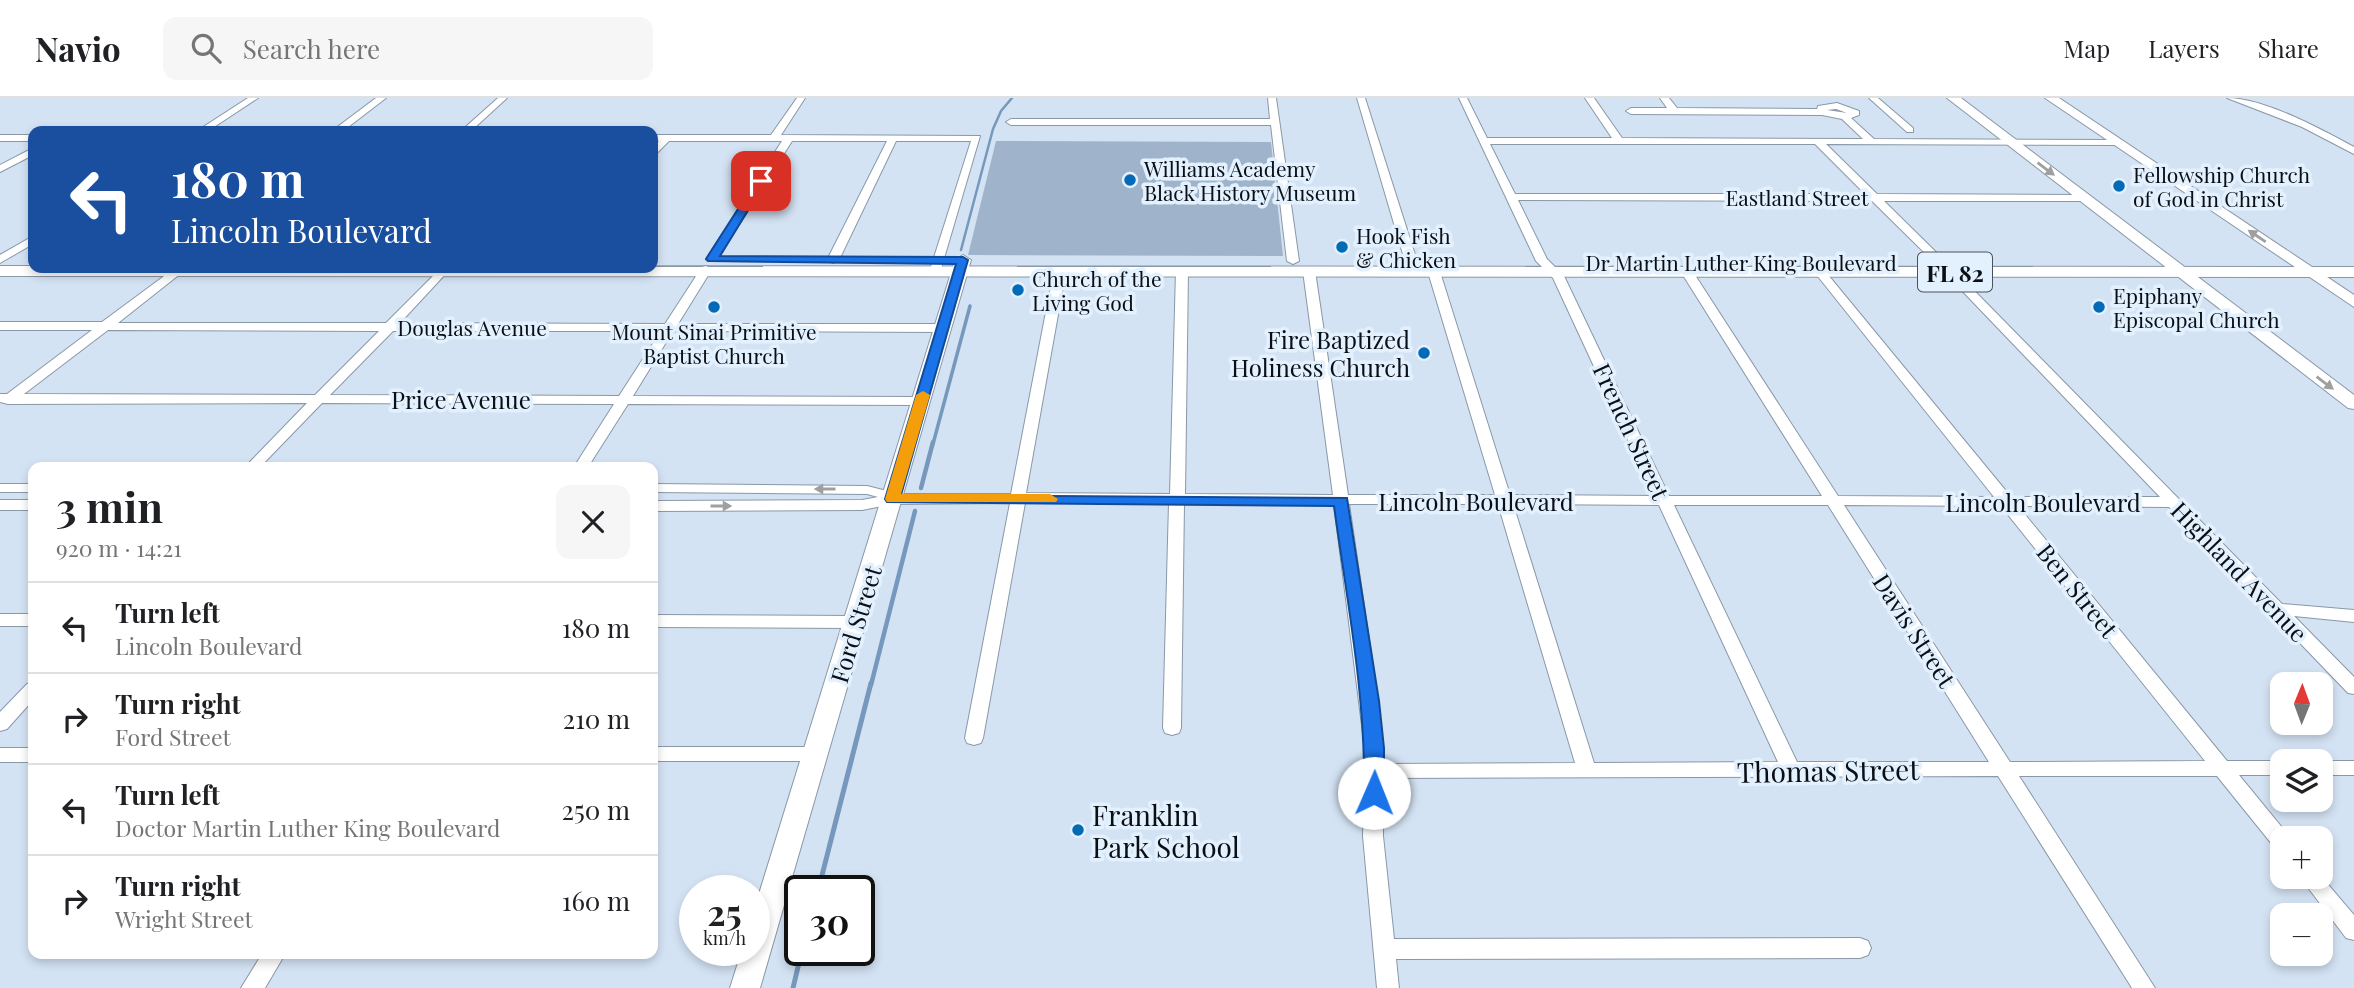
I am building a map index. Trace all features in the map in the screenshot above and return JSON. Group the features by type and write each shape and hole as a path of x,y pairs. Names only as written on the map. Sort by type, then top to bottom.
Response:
{"main road":[{"name":"FL 82","path":"658,259 709,264 734,259 937,265"},
{"name":"FL 82","path":"961,265 1060,270 1272,271 1301,266 1411,261 1509,267"},
{"name":"Dr Martin Luther King Boulevard","path":"1509,267 1953,267 1968,262 2172,267"},
{"name":"Dr Martin Luther King Boulevard","path":"1549,267 1687,272 1879,272 1945,267 2303,267 2354,262"},
{"path":"2,266 28,263"},
{"name":"FL 82","path":"658,265 1301,266 1434,272 1509,267"},
{"name":"FL 82","path":"2,266 28,267"},
{"name":"Dr Martin Luther King Boulevard","path":"2303,267 2354,272"}],"street":[{"path":"210,126 254,98"},
{"path":"344,126 382,98"},
{"path":"472,126 503,98"},
{"path":"774,138 801,98"},
{"path":"1272,98 1341,501 1369,701 1374,771 1373,836 1388,988"},
{"path":"1361,98 1411,261"},
{"name":"French Street","path":"1463,98 1665,501 1792,771"},
{"path":"1589,98 1618,140"},
{"path":"1664,98 1674,111"},
{"path":"1873,98 1910,130"},
{"path":"1952,98 2353,403"},
{"path":"2051,98 2354,302"},
{"path":"2231,98 2305,125 2354,151"},
{"path":"2246,98 2311,121 2354,142"},
{"path":"1631,110 1822,112 1850,115 1889,112"},
{"path":"1850,115 1871,141"},
{"path":"1011,122 1275,122"},
{"path":"0,138 28,138"},
{"path":"658,138 977,138 937,265"},
{"path":"658,148 666,138"},
{"path":"834,260 892,138"},
{"path":"584,462 788,139"},
{"path":"1483,141 2117,142"},
{"name":"Highland Avenue","path":"1817,141 1945,267 2354,688"},
{"path":"0,169 28,154"},
{"name":"Eastland Street","path":"1511,197 2083,198"},
{"path":"2,266 28,243"},
{"name":"Ford Street","path":"745,988 961,265"},
{"path":"974,738 1060,270"},
{"path":"1172,728 1182,271"},
{"path":"1434,272 1502,501 1587,771"},
{"name":"Davis Street","path":"1687,272 2144,988"},
{"name":"Ben Street","path":"1820,272 2270,827"},
{"path":"4,400 175,273"},
{"path":"257,462 442,273"},
{"name":"Douglas Avenue","path":"0,326 944,328"},
{"name":"Price Avenue","path":"4,400 921,401"},
{"path":"0,488 28,488"},
{"name":"Lincoln Boulevard","path":"658,488 867,490 893,498"},
{"name":"Lincoln Boulevard","path":"658,506 862,505 893,498 2173,502"},
{"path":"0,505 28,505"},
{"path":"2277,609 2354,616"},
{"path":"0,620 28,620"},
{"path":"658,621 854,622"},
{"path":"0,724 28,694"},
{"path":"658,754 816,754"},
{"path":"0,755 28,755"},
{"name":"Thomas Street","path":"1374,771 2270,768"},
{"path":"2333,768 2354,768"},
{"path":"2320,889 2354,931"},
{"path":"1383,949 1860,948"},
{"path":"252,988 271,959"}],"shaded area":[{"path":"996,141 1271,142 1283,256 968,255"}],"waterway":[{"path":"961,250 993,129 1001,111 1012,98"},
{"path":"933,444 970,306"},
{"path":"921,488 933,442"},
{"path":"871,685 915,511"},
{"path":"822,875 871,683"},
{"path":"793,988 798,966"}],"slow traffic":[{"path":"923,395 892,499 1050,499"}],"place":[{"name":"Williams Academy Black History Museum","path":"1130,180"},
{"name":"Fellowship Church of God in Christ","path":"2119,186"},
{"name":"Hook Fish & Chicken","path":"1342,247"},
{"name":"Church of the Living God","path":"1018,290"},
{"name":"Mount Sinai Primitive Baptist Church","path":"714,307"},
{"name":"Epiphany Episcopal Church","path":"2099,307"},
{"name":"Fire Baptized Holiness Church","path":"1424,353"},
{"name":"Franklin Park School","path":"1078,830"}],"route":[{"path":"761,181 712,259 963,260 892,499 1341,501 1369,701 1374,748 1374,793"}]}
